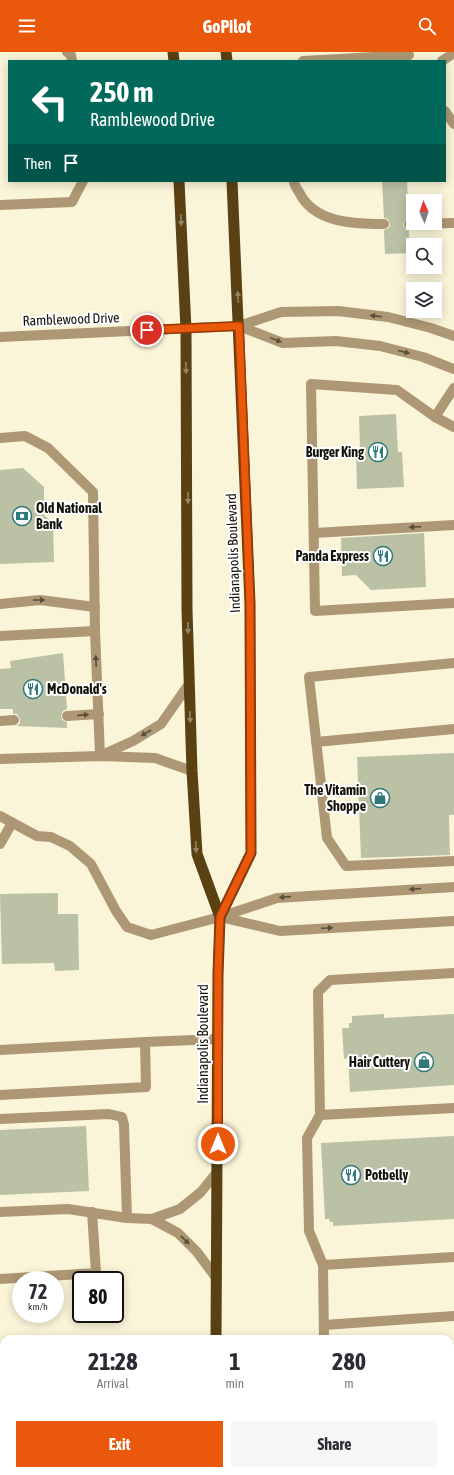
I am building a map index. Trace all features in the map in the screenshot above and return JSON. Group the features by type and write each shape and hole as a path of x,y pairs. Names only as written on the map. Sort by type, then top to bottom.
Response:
{"highway":[{"name":"Indianapolis Boulevard","path":"179,182 186,329 187,610 192,771 197,854 220,917 218,974 216,1335"},
{"name":"Indianapolis Boulevard","path":"220,917 251,853 250,603 232,182"}],"street":[{"path":"444,60 454,53"},
{"path":"339,60 409,56"},
{"path":"446,112 454,124"},
{"path":"0,205 72,202 83,182"},
{"path":"294,182 304,202 326,217 358,224 384,224"},
{"path":"442,223 454,223"},
{"path":"239,326 281,312 338,311 388,317 431,328 454,336"},
{"path":"239,326 283,343 336,341 380,346 423,357 454,369"},
{"name":"Ramblewood Drive","path":"0,336 239,326"},
{"path":"454,427 435,417 397,390 312,384 315,611 454,603"},
{"path":"435,417 454,388"},
{"path":"0,438 25,436 48,448 93,492 95,631 100,756"},
{"path":"314,533 454,525"},
{"path":"0,604 40,600 95,607"},
{"path":"0,636 95,631"},
{"path":"454,664 309,677 327,838 346,866 454,861"},
{"path":"100,756 133,741 162,724 189,684"},
{"path":"67,716 99,714"},
{"path":"0,721 14,720"},
{"path":"316,742 454,729"},
{"path":"0,760 100,756 155,758 192,771"},
{"path":"0,816 37,836 51,837 70,846 91,864 116,911 127,927 151,935 220,917 277,898 454,887"},
{"path":"0,844 12,823"},
{"path":"220,917 280,931 454,921"},
{"path":"324,1335 323,1265 309,1231 307,1138 320,1115 318,992 330,980 454,973"},
{"path":"0,1050 218,1039"},
{"path":"0,1095 146,1087 145,1042"},
{"path":"320,1115 454,1108"},
{"path":"0,1119 109,1114 122,1117 124,1125 127,1218"},
{"path":"152,1220 180,1209 201,1192 217,1172"},
{"path":"0,1212 68,1209 127,1218 152,1220 178,1233 197,1252 217,1279"},
{"path":"0,1278 96,1274 92,1212"},
{"path":"323,1265 454,1257"},
{"path":"324,1325 454,1316"}],"building":[{"path":"382,182 407,182 406,220 403,225 406,230 409,230 409,238 406,238 406,253 385,254 384,230 389,228 390,224 388,219 384,218"},
{"name":"Burger King","path":"396,414 398,452 402,452 404,487 357,489 356,449 360,449 359,416"},
{"name":"Old National Bank","path":"23,468 44,487 44,515 53,523 54,562 0,564 0,470"},
{"name":"Panda Express","path":"424,533 426,587 371,590 356,575 342,576 341,538"},
{"name":"McDonald's","path":"63,653 67,709 63,711 61,716 62,720 67,722 67,728 17,726 20,723 20,719 17,714 13,714 13,709 0,709 0,669 11,668 10,661"},
{"path":"454,753 454,815 449,815 450,855 361,858 357,757"},
{"path":"58,893 58,914 78,914 79,970 55,971 54,963 2,964 0,894"},
{"path":"384,1014 384,1018 454,1014 454,1085 350,1092 348,1058 344,1059 342,1028 349,1028 349,1023 352,1023 352,1016"},
{"path":"86,1126 89,1191 0,1195 0,1130"},
{"path":"454,1136 454,1219 333,1226 333,1222 330,1222 329,1219 325,1219 321,1143"}],"place":[{"name":"Burger King","path":"378,452"},
{"name":"Old National Bank","path":"22,516"},
{"name":"Panda Express","path":"383,556"},
{"name":"McDonald's","path":"33,689"},
{"name":"The Vitamin Shoppe","path":"380,798"},
{"name":"Hair Cuttery","path":"424,1062"},
{"name":"Potbelly","path":"351,1175"}],"route":[{"path":"147,330 239,326 250,603 251,853 220,917 218,974 218,1144"}]}
